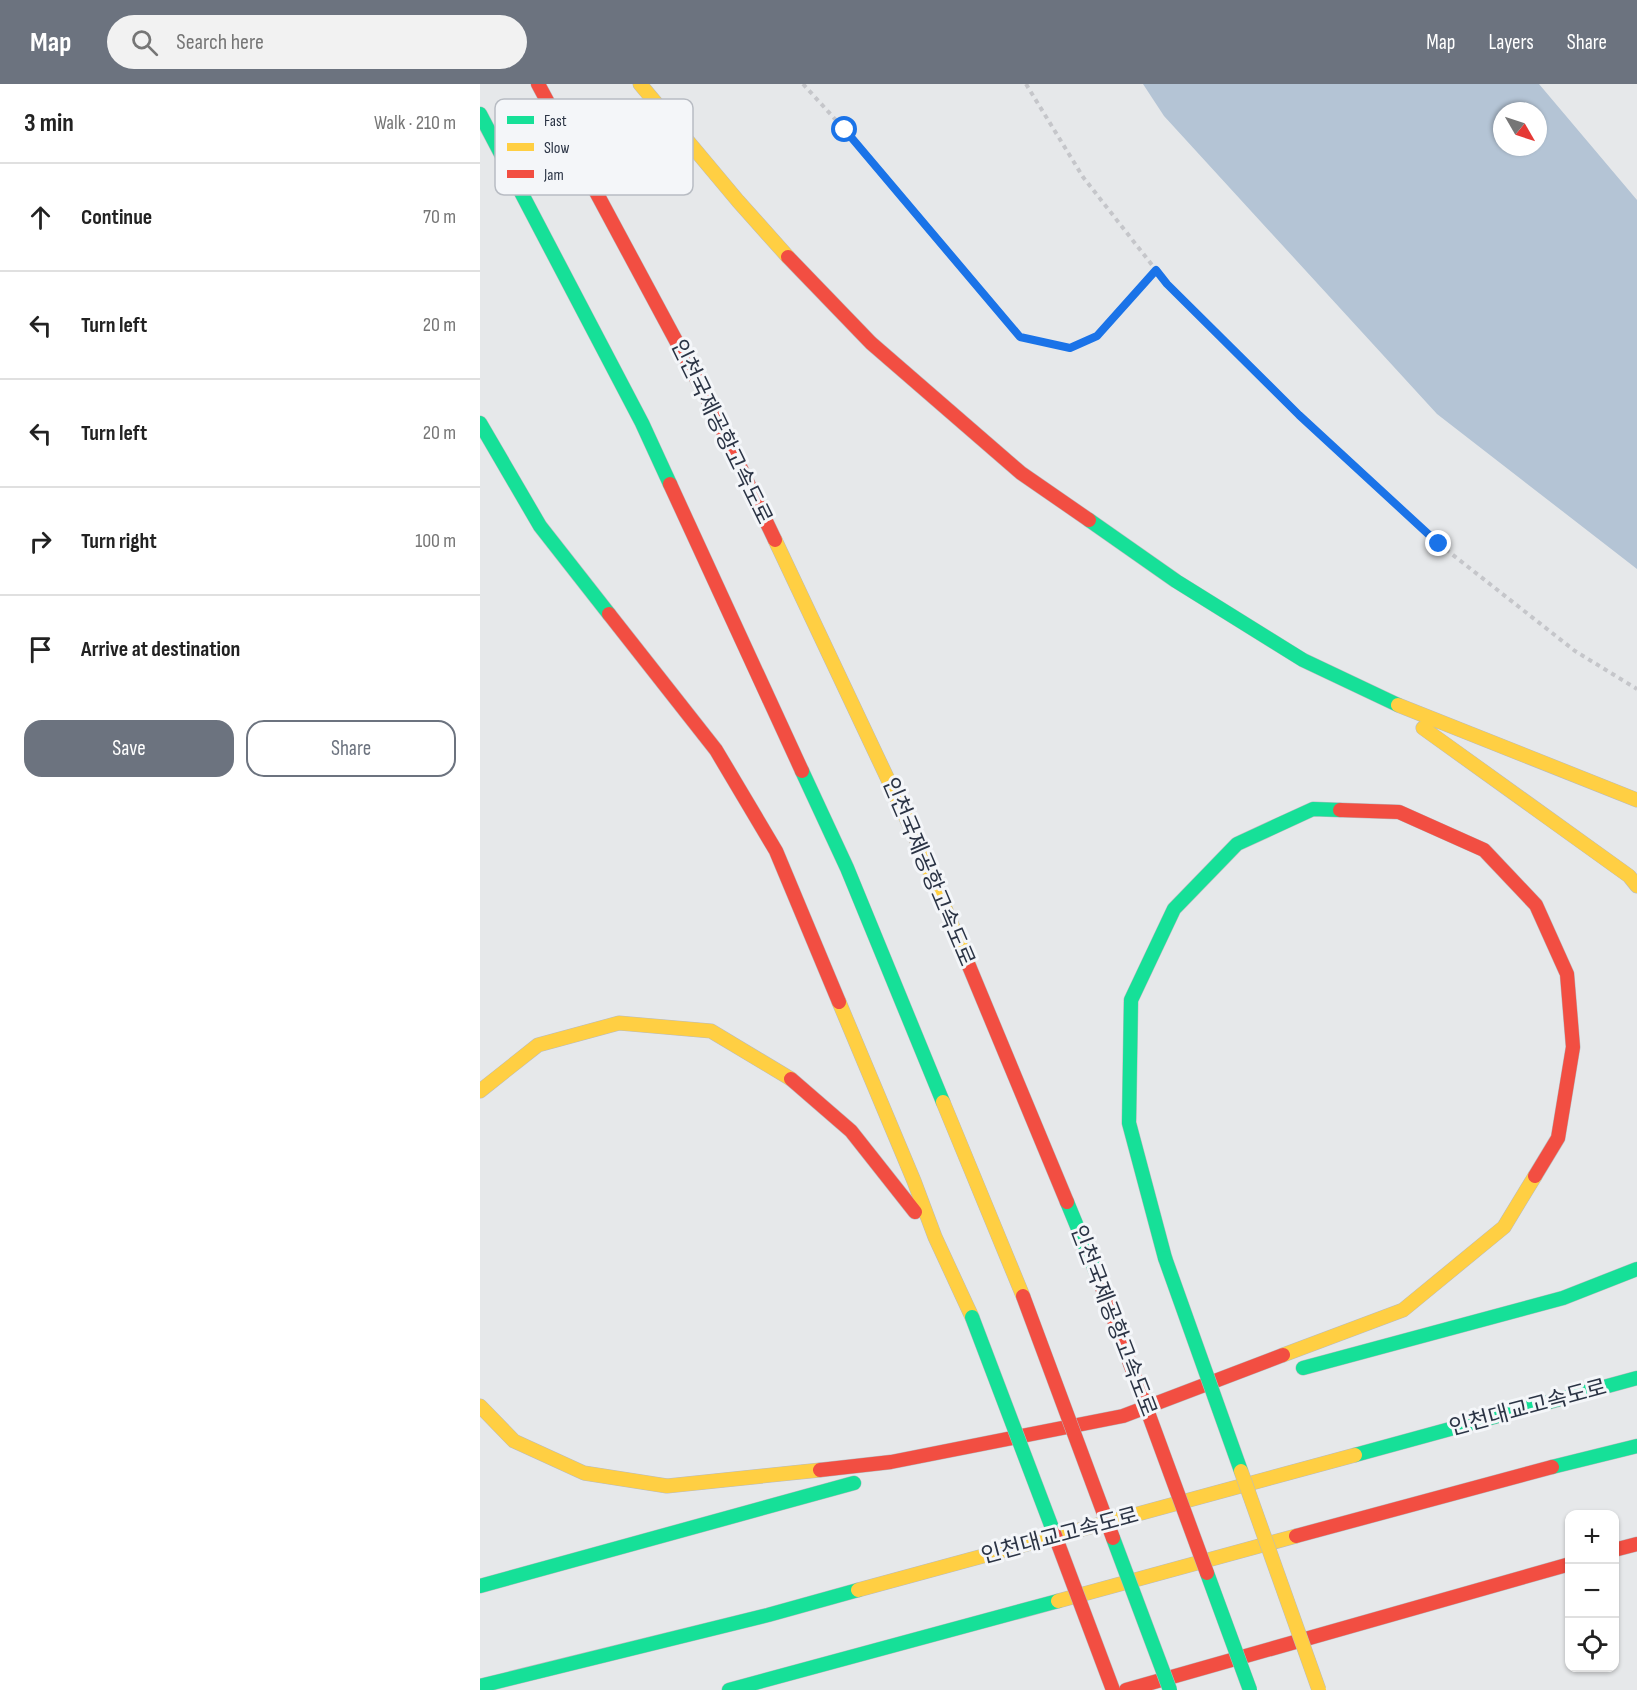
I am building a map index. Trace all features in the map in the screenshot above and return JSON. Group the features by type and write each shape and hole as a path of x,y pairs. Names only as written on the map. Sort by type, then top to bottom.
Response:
{"highway":[{"name":"인천국제공항고속도로","path":"538,84 546,99"},
{"path":"640,84 653,99"},
{"path":"480,114 495,143"},
{"path":"693,147 798,269 871,343 1020,473 1195,593 1304,660 1383,699 1637,800"},
{"path":"522,195 642,423 842,857 1023,1296 1170,1690"},
{"name":"인천국제공항고속도로","path":"598,195 711,405 917,842 1100,1282 1250,1690"},
{"path":"480,423 540,526 716,750 776,851 935,1237 972,1317 1113,1690"},
{"path":"1383,699 1629,876 1637,886"},
{"path":"480,1406 514,1441 584,1473 667,1486 891,1462 1123,1416 1403,1310 1503,1227 1558,1138 1573,1047 1567,974 1536,905 1484,850 1399,812 1313,809 1237,844 1174,909 1131,1000 1129,1123 1165,1258 1319,1690"},
{"path":"480,1091 538,1045 619,1023 711,1031 787,1075 851,1131 935,1237"},
{"path":"1285,1372 1563,1298 1637,1269"},
{"name":"인천대교고속도로","path":"480,1686 768,1615 1637,1378"},
{"path":"480,1586 876,1477 1250,1382"},
{"path":"729,1690 1516,1476 1637,1446"},
{"path":"1619,1549 1637,1544"},
{"path":"1126,1690 1565,1565"}],"path":[{"path":"803,84 845,130 1020,337 1070,348 1097,336 1156,270"},
{"path":"1026,84 1083,177 1167,284 1299,415 1439,544 1575,651 1637,689"}],"water":[{"path":"1143,84 1539,84 1637,200 1637,569 1437,414 1164,116"}],"traffic: fast":[{"path":"480,114 495,143"},
{"path":"522,195 642,423 670,484"},
{"path":"480,423 540,526 609,614"},
{"path":"1089,520 1176,581 1303,660 1398,705"},
{"path":"802,771 847,868 943,1102"},
{"path":"1165,1258 1129,1123 1131,1000 1174,909 1237,844 1313,809 1340,810"},
{"path":"1067,1202 1100,1282"},
{"path":"1165,1258 1241,1471"},
{"path":"1303,1368 1563,1298 1637,1269"},
{"path":"972,1317 1054,1533"},
{"path":"1355,1455 1637,1378"},
{"path":"1552,1467 1637,1446"},
{"path":"480,1586 854,1483"},
{"path":"1113,1538 1170,1690"},
{"path":"1207,1573 1250,1690"},
{"path":"480,1686 768,1615 858,1590"},
{"path":"729,1690 1058,1601"}],"traffic: slow":[{"path":"640,84 653,99"},
{"path":"693,147 788,257"},
{"path":"775,540 917,841 969,966"},
{"path":"1398,705 1637,800"},
{"path":"1423,728 1629,876 1637,886"},
{"path":"839,1002 935,1237 972,1317"},
{"path":"480,1091 538,1045 619,1023 711,1031 791,1079"},
{"path":"943,1102 1023,1296"},
{"path":"1283,1355 1403,1310 1504,1227 1535,1176"},
{"path":"480,1406 514,1441 584,1473 667,1486 820,1470"},
{"path":"858,1590 1355,1455"},
{"path":"1241,1471 1319,1690"},
{"path":"1058,1601 1296,1536"}],"traffic: jam":[{"path":"538,84 546,99"},
{"path":"598,195 710,404 775,540"},
{"path":"788,257 871,343 1021,473 1089,520"},
{"path":"670,484 802,771"},
{"path":"609,614 716,750 776,851 839,1002"},
{"path":"1340,810 1399,812 1484,850 1536,905 1567,974 1573,1047 1558,1138 1535,1176"},
{"path":"969,966 1067,1202"},
{"path":"791,1079 851,1131 915,1212"},
{"path":"1100,1282 1207,1573"},
{"path":"1023,1296 1113,1538"},
{"path":"820,1470 891,1462 1123,1416 1283,1355"},
{"path":"1296,1536 1552,1467"},
{"path":"1054,1533 1113,1690"},
{"path":"1619,1549 1637,1544"},
{"path":"1126,1690 1565,1565"}],"route":[{"path":"845,130 1020,337 1070,348 1097,336 1156,270 1167,284 1299,415 1439,544"}]}
